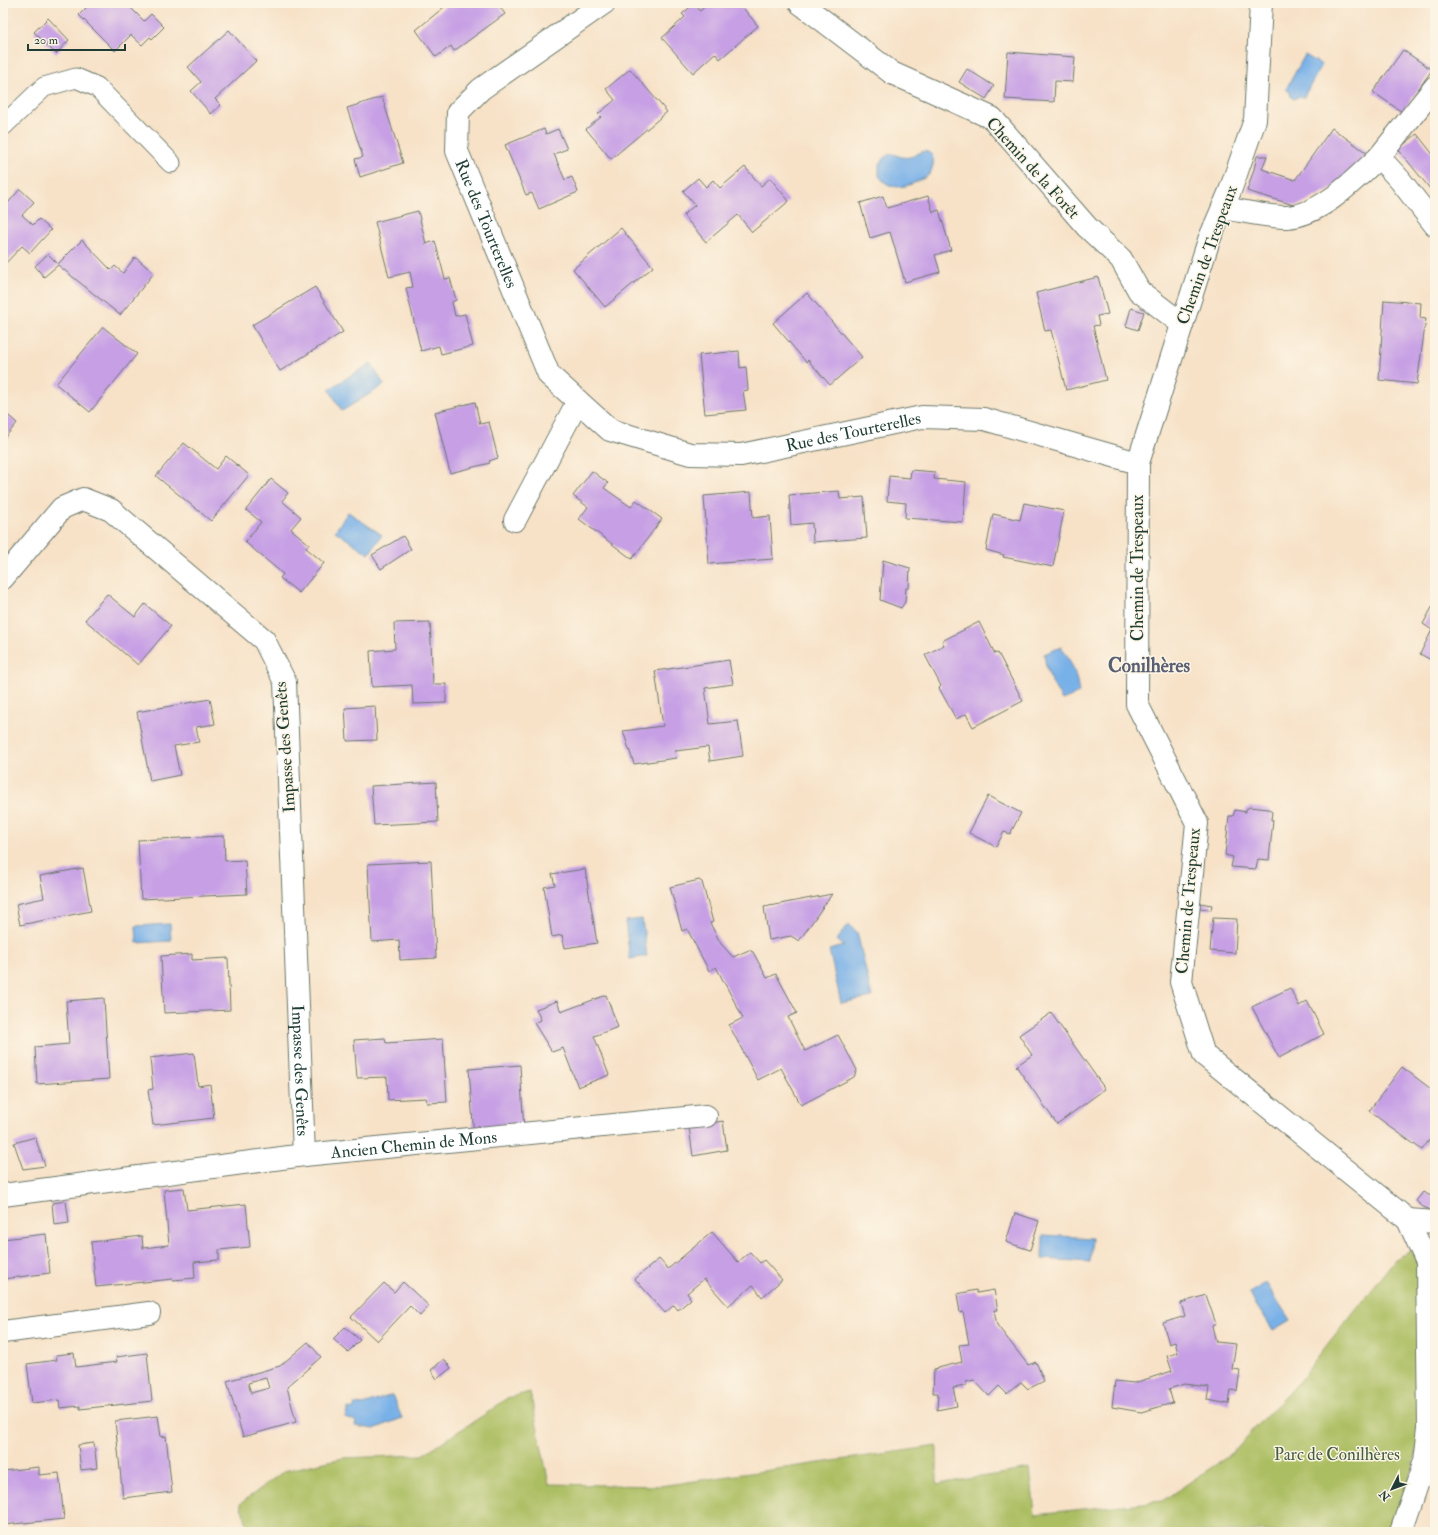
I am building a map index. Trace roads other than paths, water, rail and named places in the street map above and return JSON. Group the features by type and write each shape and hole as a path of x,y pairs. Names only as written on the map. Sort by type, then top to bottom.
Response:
{"street":[{"name":"Rue des Tourterelles","path":"604,3 481,89 458,112 457,151 549,375 610,430 690,454 741,455 922,417 984,419 1138,463"},
{"name":"Chemin de la Forêt","path":"800,3 892,73 992,118 1088,227 1122,259 1139,291 1182,324"},
{"name":"Chemin de Trespeaux","path":"1261,3 1255,120 1230,191 1209,240 1138,463 1137,704 1197,823 1180,982 1204,1055 1408,1220 1427,1262 1429,1428 1426,1461 1402,1532"},
{"path":"1223,208 1288,217 1304,213 1335,197 1379,157 1435,87"},
{"path":"1379,157 1400,180 1435,225"},
{"path":"515,520 578,401"},
{"name":"Impasse des Genêts","path":"3,578 62,508 82,499 111,510 264,640 285,682 304,1155"},
{"name":"Ancien Chemin de Mons","path":"3,1195 304,1155 706,1116"},
{"path":"1408,1220 1435,1222"},
{"path":"3,1332 149,1313"}],"lane":[{"path":"3,126 44,87 76,78 97,87 171,163"}],"water":[{"path":"1305,55 1322,65 1303,98 1299,97 1294,99 1291,97 1290,92 1286,89"},
{"path":"925,151 931,154 933,166 928,176 925,178 907,186 897,187 887,184 879,176 879,165 888,155 894,154 901,157 910,157"},
{"path":"371,363 384,385 342,411 329,389"},
{"path":"348,512 382,535 369,554 335,531"},
{"path":"1061,647 1073,669 1079,693 1062,700 1050,678 1046,667 1044,654"},
{"path":"642,919 647,956 630,959 625,921"},
{"path":"170,924 171,941 137,943 136,926"},
{"path":"848,925 857,932 872,997 841,1003 829,950 844,946 837,940"},
{"path":"1043,1235 1092,1238 1090,1262 1042,1259"},
{"path":"1266,1283 1290,1320 1273,1330 1249,1293"},
{"path":"392,1395 402,1418 374,1429 355,1426 356,1421 345,1418 348,1408 353,1410 355,1404 363,1405"}],"district":[{"name":"Conilhères","path":"1149,666"}],"park label":[{"name":"Parc de Conilhères","path":"1337,1454"}]}
